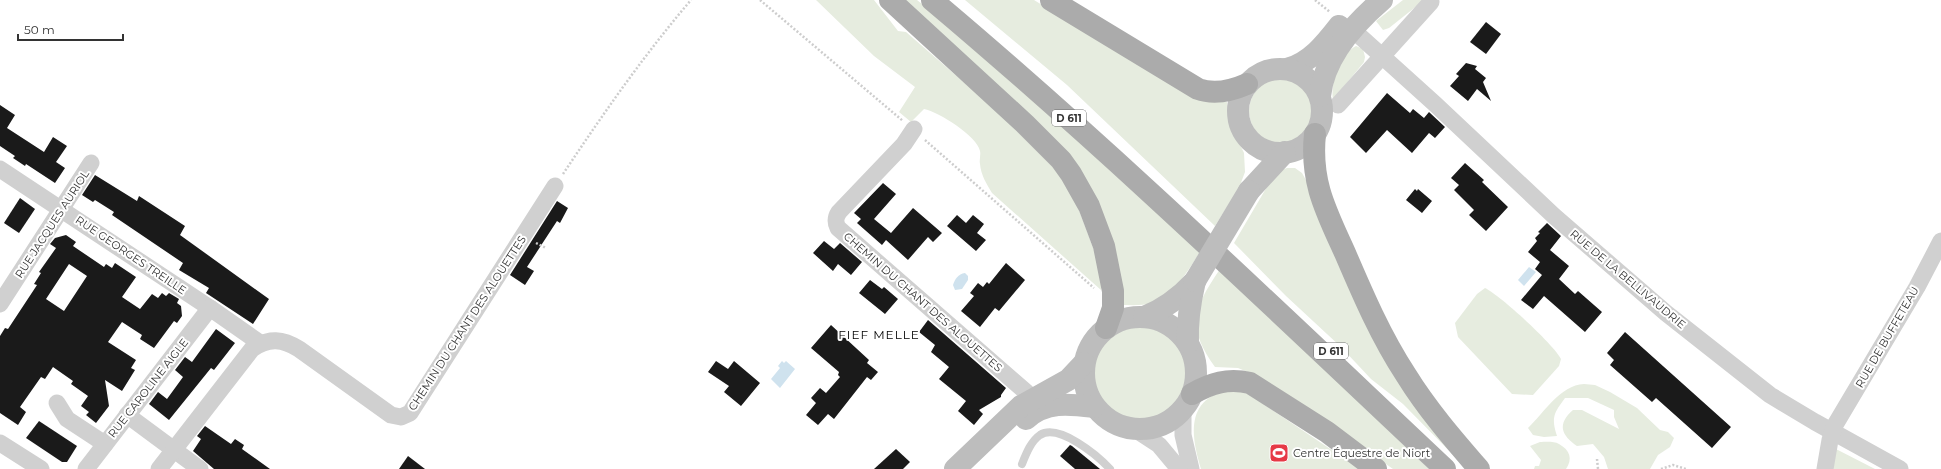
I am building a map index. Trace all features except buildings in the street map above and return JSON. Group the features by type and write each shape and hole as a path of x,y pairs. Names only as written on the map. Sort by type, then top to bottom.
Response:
{"main road":[{"path":"890,0 1025,124 1061,160 1071,174 1089,206 1104,246 1113,291 1113,308 1106,328"},
{"name":"D 611","path":"932,0 1013,68 1204,237 1456,469"},
{"name":"D 611","path":"946,0 1126,157 1204,237 1445,469"},
{"path":"1050,0 1198,89 1206,92 1223,92 1247,84"},
{"path":"1329,101 1321,82 1347,26 1362,0"},
{"path":"1249,191 1253,179 1254,154 1250,140 1242,128 1238,113 1240,98 1247,84 1265,71 1287,69 1299,66 1308,61 1347,26 1382,0"},
{"path":"1287,69 1295,71 1307,78 1329,101"},
{"path":"1329,101 1322,112 1321,120 1315,134 1313,158 1314,171 1322,199 1369,307 1407,376 1444,428 1479,469"},
{"path":"1250,140 1266,150 1285,152 1302,146 1315,134"},
{"path":"955,469 1010,415 1030,399 1068,380 1084,363 1092,343 1106,328 1124,319 1144,317 1158,312 1171,304 1195,281 1249,191 1285,152"},
{"path":"1188,402 1196,380 1196,367 1188,343 1187,330 1190,302 1195,281"},
{"path":"1144,317 1156,319 1168,324 1178,331 1188,343"},
{"path":"1084,363 1084,385 1094,407 1112,423 1124,428 1136,430 1150,429 1162,425 1173,419 1203,387 1224,380 1250,382 1327,432 1376,469"},
{"path":"972,469 986,454 1039,410 1060,404 1094,407"}],"street":[{"path":"1329,101 1381,56 1431,2"},
{"name":"RUE DE LA BELLIVAUDRIE","path":"1347,26 1435,104 1554,216 1666,313 1770,395 1900,469"},
{"name":"CHEMIN DU CHANT DES ALOUETTES","path":"914,130 904,144 839,212 835,218 836,224 838,228 1026,392 1030,399"},
{"name":"RUE JACQUES AURIOL","path":"0,304 90,163"},
{"name":"RUE GEORGES TREILLE","path":"0,169 61,208 260,343"},
{"name":"CHEMIN DU CHANT DES ALOUETTES","path":"260,343 270,340 280,340 289,344 383,411 391,415 401,417 410,413 555,186"},
{"name":"RUE DE BUFFETEAU","path":"1825,469 1835,425 1906,306 1941,241"},
{"name":"RUE CAROLINE AIGLE","path":"86,469 210,308"},
{"path":"160,469 252,349 260,343"},
{"path":"1188,402 1183,435 1191,469"},
{"path":"57,403 67,419 105,444"},
{"path":"127,415 200,469"},
{"path":"1136,430 1159,445 1179,469"},
{"path":"0,443 41,469"}],"lane":[{"path":"1022,464 1036,439 1042,434 1051,433 1061,434 1073,439 1110,469"}],"path":[{"path":"555,186 620,89 663,33 691,0"},
{"path":"760,0 914,130 1099,293"},
{"path":"1597,459 1598,469"},
{"path":"1661,469 1673,465 1681,466 1686,469"}],"shaded area":[{"path":"816,0 874,0 898,31 906,32 1005,118 1047,158 1073,194 1098,261 1103,282 1101,290 992,193 981,172 980,151 977,145 965,132 948,120 931,111 924,109 911,122 899,112 915,87 874,56"},
{"path":"899,0 917,0 985,55 1200,252 1174,289 1160,300 1152,303 1140,305 1121,305 1095,205"},
{"path":"965,0 1034,0 1194,98 1207,102 1227,102 1229,122 1244,153 1245,172 1239,188 1215,226 1067,85"},
{"path":"1403,0 1428,0 1423,1 1389,28 1383,30 1376,21"},
{"path":"1356,46 1363,49 1365,57 1364,62 1333,100 1332,93 1337,70 1345,55"},
{"path":"1276,78 1288,78 1300,83 1310,93 1315,105 1313,124 1300,139 1288,144 1276,144 1264,139 1254,129 1249,117 1249,105 1254,93 1264,83"},
{"path":"1287,168 1295,168 1302,173 1467,469 1403,404 1371,379 1341,347 1286,296 1234,243 1271,180 1279,171"},
{"path":"1220,269 1429,469 1393,469 1321,418 1255,375 1238,368 1215,367 1200,340 1196,318 1204,295"},
{"path":"1485,288 1502,300 1526,321 1548,343 1561,359 1559,366 1533,395 1512,394 1458,337 1455,323 1477,294"},
{"path":"1139,324 1157,328 1173,338 1183,354 1187,372 1183,390 1173,406 1157,416 1139,420 1121,416 1105,406 1095,390 1091,372 1095,354 1105,338 1121,328"},
{"path":"1584,384 1595,385 1637,408 1660,430 1668,432 1674,438 1670,447 1658,455 1650,469 1608,469 1604,457 1593,444 1577,446 1567,438 1564,433 1563,425 1568,415 1573,410 1582,410 1619,429 1614,417 1614,410 1588,398 1565,398 1556,412 1554,420 1557,436 1544,437 1533,435 1528,428 1560,394 1567,389"},
{"path":"1228,390 1247,393 1360,469 1201,469 1195,444 1194,432 1198,411 1204,402 1214,395"},
{"path":"1540,442 1557,443 1566,449 1570,458 1566,469 1534,469 1535,466 1539,466 1541,460 1530,446"},
{"path":"1834,448 1875,469 1832,469"}],"water":[{"path":"1529,267 1536,272 1524,286 1518,280"},
{"path":"965,273 968,276 968,280 962,289 955,290 953,285 956,279 960,274"},
{"path":"782,361 784,363 786,361 795,369 780,388 771,379 780,368 778,366"}],"place":[{"name":"Centre Équestre de Niort","path":"1279,453"}],"district":[{"name":"FIEF MELLE","path":"879,335"}]}
